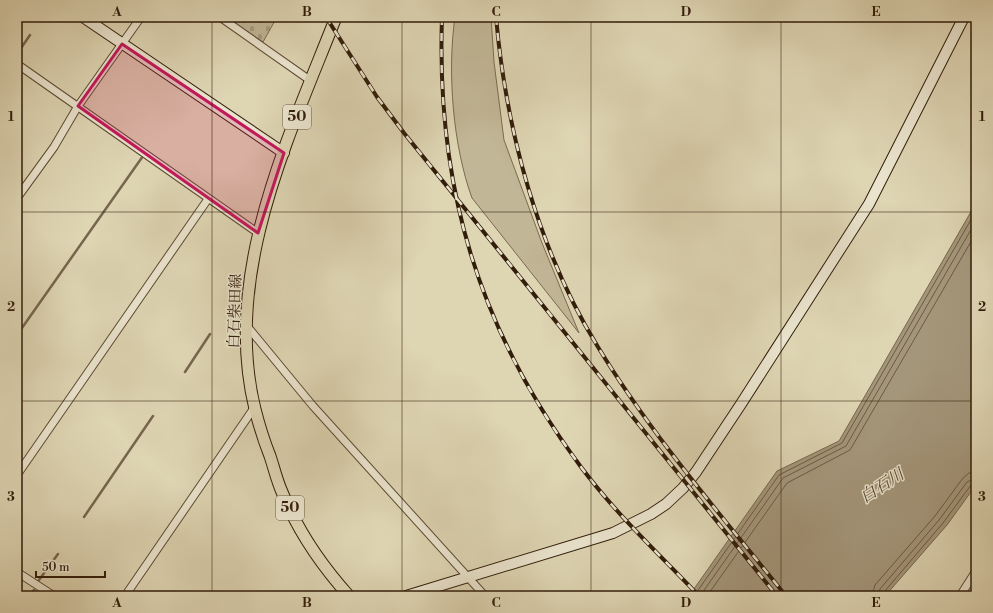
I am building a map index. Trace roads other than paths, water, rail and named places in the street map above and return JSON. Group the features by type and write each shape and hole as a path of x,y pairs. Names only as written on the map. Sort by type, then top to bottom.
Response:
{"main road":[{"name":"白石柴田線","path":"336,17 284,153 258,233 252,258 246,325 247,350 254,408 281,492 295,518 326,568 349,596"}],"street":[{"path":"83,17 284,153"},
{"path":"17,198 54,146 78,106 142,17"},
{"path":"220,17 311,81"},
{"path":"406,596 467,576 613,533 651,514 666,504 683,488 696,472 869,204 964,17"},
{"path":"17,64 258,233"},
{"path":"17,475 208,199"},
{"path":"246,325 313,406 485,596"},
{"path":"125,596 254,408"},
{"path":"960,596 976,571"},
{"path":"17,572 54,596"}],"water":[{"name":"白石川","path":"976,203 976,485 947,525 885,596 689,596 777,471 839,441"}],"waterway":[{"path":"17,54 30,35"},
{"path":"17,335 143,156"},
{"path":"185,372 210,334"},
{"path":"84,517 153,416"},
{"path":"39,580 58,554"},
{"path":"30,596 34,590"}],"railway":[{"path":"326,17 377,97 404,133 777,596"},
{"path":"442,17 442,80 447,140 456,198 471,255 491,310 515,363 545,415 581,467 623,517 699,596"},
{"path":"496,17 508,103 528,188 542,230 558,270 577,310 619,380 664,444 786,596"}]}
